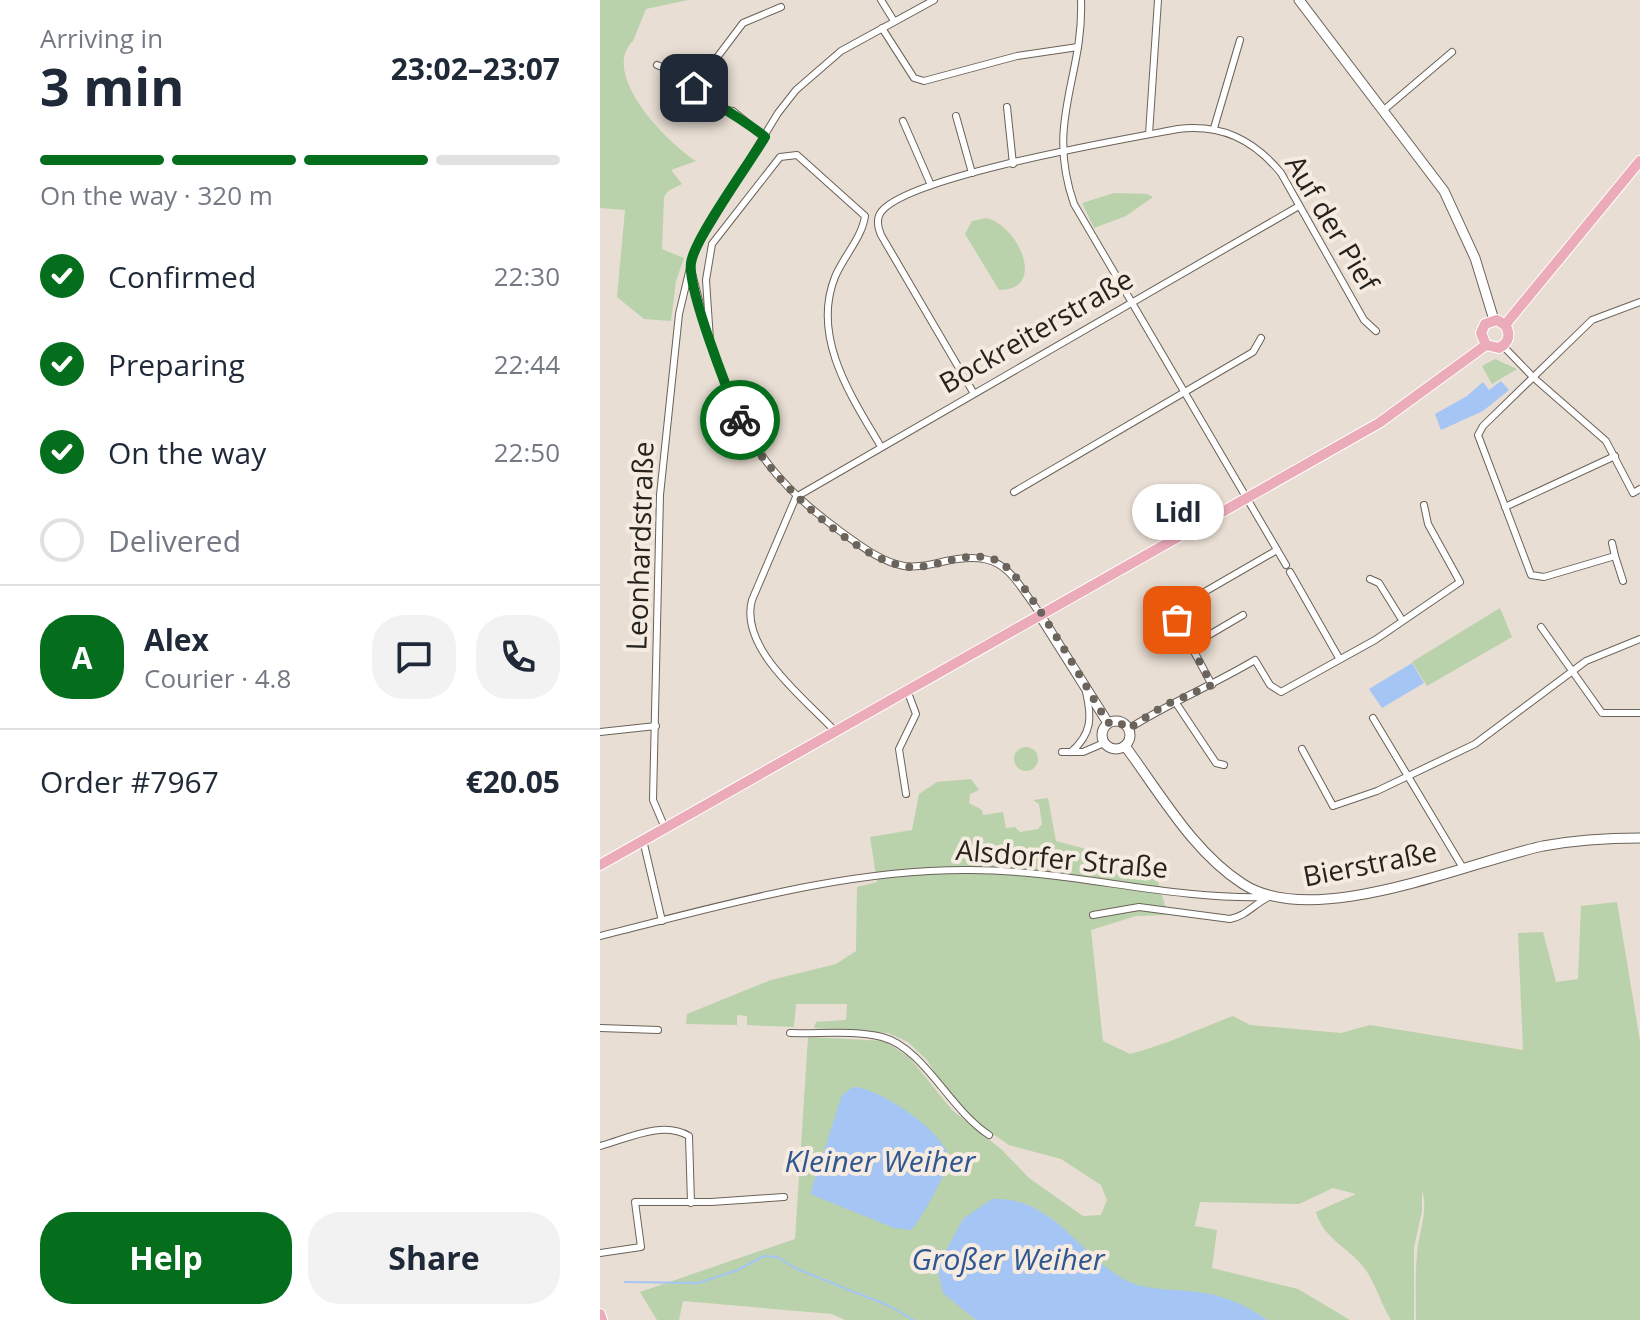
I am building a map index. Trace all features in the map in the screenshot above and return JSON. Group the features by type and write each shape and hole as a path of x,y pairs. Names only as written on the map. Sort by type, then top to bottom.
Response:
{"main road":[{"path":"1299,0 1385,109 1453,207 1475,258 1494,320 1505,325 1509,334 1503,346 1494,348 1486,345 1481,337 1482,328 1494,320"},
{"path":"1505,325 1640,161"},
{"path":"600,865 1394,414 1486,345"},
{"path":"1041,617 1108,723"},
{"path":"1118,721 1128,729 1129,738 1125,746 1116,750 1104,743 1101,734 1108,723 1118,721"},
{"name":"Bierstraße","path":"1125,746 1206,854 1246,886 1271,897 1300,901 1335,899 1557,844 1640,838"},
{"path":"600,1314 602,1320"}],"street":[{"path":"881,0 894,21"},
{"name":"Leonhardstraße","path":"665,828 653,800 660,495 679,314 690,266 698,244 778,113 817,69 934,0"},
{"path":"1081,0 1078,47 1066,97 1063,153 1074,204 1339,658"},
{"path":"1149,134 1158,0"},
{"path":"694,88 743,23 781,7"},
{"path":"882,28 918,80 931,80 1017,56 1078,47"},
{"path":"1214,128 1240,40"},
{"path":"1385,109 1452,52"},
{"path":"657,65 720,109 733,111 763,140"},
{"path":"1007,107 1013,164"},
{"path":"956,116 972,173"},
{"path":"903,121 930,183"},
{"name":"Auf der Pief","path":"973,392 881,235 878,222 881,213 893,202 930,183 1149,134 1214,128 1242,138 1266,156 1281,173 1364,320 1376,331"},
{"path":"710,340 706,280 712,244 780,157 797,155 863,211 865,221 833,281 828,321 842,379 880,445"},
{"name":"Bockreiterstraße","path":"796,497 880,445 1299,206"},
{"path":"690,266 710,340 751,443 796,497 866,550 894,563 925,566 978,556 1000,562 1041,617"},
{"path":"1615,556 1534,577 1478,435 1483,426 1592,320 1640,302"},
{"path":"1014,492 1253,352 1261,338"},
{"path":"1503,346 1534,378 1599,433 1615,456 1633,493 1640,489"},
{"path":"1505,507 1615,456"},
{"path":"796,497 747,618 750,632 764,654 834,730"},
{"path":"1128,729 1255,660 1270,685 1281,692 1375,640 1460,582 1428,524 1424,505"},
{"path":"1612,543 1623,581"},
{"path":"1212,685 1174,613 1178,606 1277,550"},
{"path":"1370,579 1379,583 1402,620"},
{"path":"1192,645 1243,615"},
{"path":"1541,627 1602,713 1640,713"},
{"path":"1302,749 1333,806 1377,791 1491,734 1570,671 1600,653 1640,639"},
{"path":"1071,752 1084,740 1090,724 1083,681"},
{"path":"906,794 899,749 916,714 907,690"},
{"path":"1176,703 1216,763 1224,765"},
{"path":"1373,718 1463,868"},
{"path":"600,732 656,726"},
{"path":"1062,752 1083,752 1104,743"},
{"path":"643,840 662,921"},
{"name":"Alsdorfer Straße","path":"600,936 861,877 914,870 1017,872 1215,897 1271,897"},
{"path":"1093,915 1139,907 1230,919 1243,916 1254,904 1271,897"},
{"path":"600,1028 658,1030"},
{"path":"790,1033 868,1035 898,1043 924,1065 955,1106 989,1135"},
{"path":"600,1146 649,1131 677,1131 689,1136 691,1203"},
{"path":"600,1253 641,1247 635,1202 691,1203 784,1197"}],"green space":[{"path":"600,0 688,0 646,9 625,54 624,70 640,105 653,122 696,161 671,170 682,184 668,191 664,197 662,249 684,258 676,281 671,321 644,319 617,297 625,210 600,208"},
{"path":"1114,193 1153,197 1126,216 1094,228 1082,203"},
{"path":"986,218 1008,232 1023,257 1025,269 1022,280 1014,287 999,290 965,234 972,221"},
{"path":"1495,359 1517,369 1492,384 1482,366"},
{"path":"1500,608 1512,637 1427,686 1412,662"},
{"path":"1026,747 1037,754 1038,759 1031,770 1026,771 1015,764 1014,759 1021,748"},
{"path":"971,779 979,790 970,794 969,803 982,810 983,815 1003,812 1006,828 1015,827 1020,832 1038,829 1042,824 1039,804 1033,800 1048,798 1056,841 1090,850 1091,855 1155,872 1168,915 1136,916 1091,930 1103,1041 1130,1054 1233,1016 1250,1025 1341,1033 1370,1025 1523,1050 1518,933 1543,932 1556,982 1578,979 1581,906 1617,902 1640,1041 1640,1320 1416,1320 1416,1263 1424,1206 1422,1191 1422,1211 1414,1247 1414,1320 1391,1320 1365,1269 1331,1237 1320,1222 1316,1212 1356,1194 1333,1188 1299,1204 1200,1202 1195,1226 1217,1230 1212,1268 1298,1289 1350,1320 845,1320 832,1314 683,1301 679,1320 657,1320 640,1292 795,1239 808,1037 885,1041 910,1058 952,1110 1001,1149 1029,1178 1083,1216 1101,1215 1107,1200 1101,1185 1061,1159 1009,1145 978,1124 950,1098 927,1060 908,1042 888,1033 814,1028 816,1022 846,1020 847,1004 796,1004 794,1027 747,1025 747,1016 737,1015 737,1025 686,1024 687,1014 771,980 836,964 856,951 857,887 877,882 870,837 912,830 919,794 937,782"}],"water":[{"path":"1501,381 1509,390 1483,411 1441,430 1435,414 1467,396 1483,382 1489,390"},
{"path":"1412,663 1424,683 1382,708 1369,689"},
{"name":"Kleiner Weiher","path":"853,1087 893,1102 924,1125 945,1148 947,1165 927,1207 911,1230 894,1228 810,1194 842,1095"},
{"name":"Großer Weiher","path":"992,1199 1013,1201 1048,1216 1108,1269 1133,1284 1225,1298 1267,1320 976,1320 943,1293 937,1267 963,1219"}],"waterway":[{"path":"625,1282 698,1283 738,1270 764,1256 777,1257 797,1269 887,1305 914,1320"}],"way so far":[{"path":"740,420 751,443 796,497 878,557 912,567 978,556 1000,562 1055,636 1108,723 1118,721 1128,729 1165,705 1186,699 1212,685 1177,620"}],"place":[{"name":"Lidl","path":"1177,620"}],"route":[{"path":"694,88 720,109 733,111 765,137 698,244 690,266 710,340 740,420"}]}
